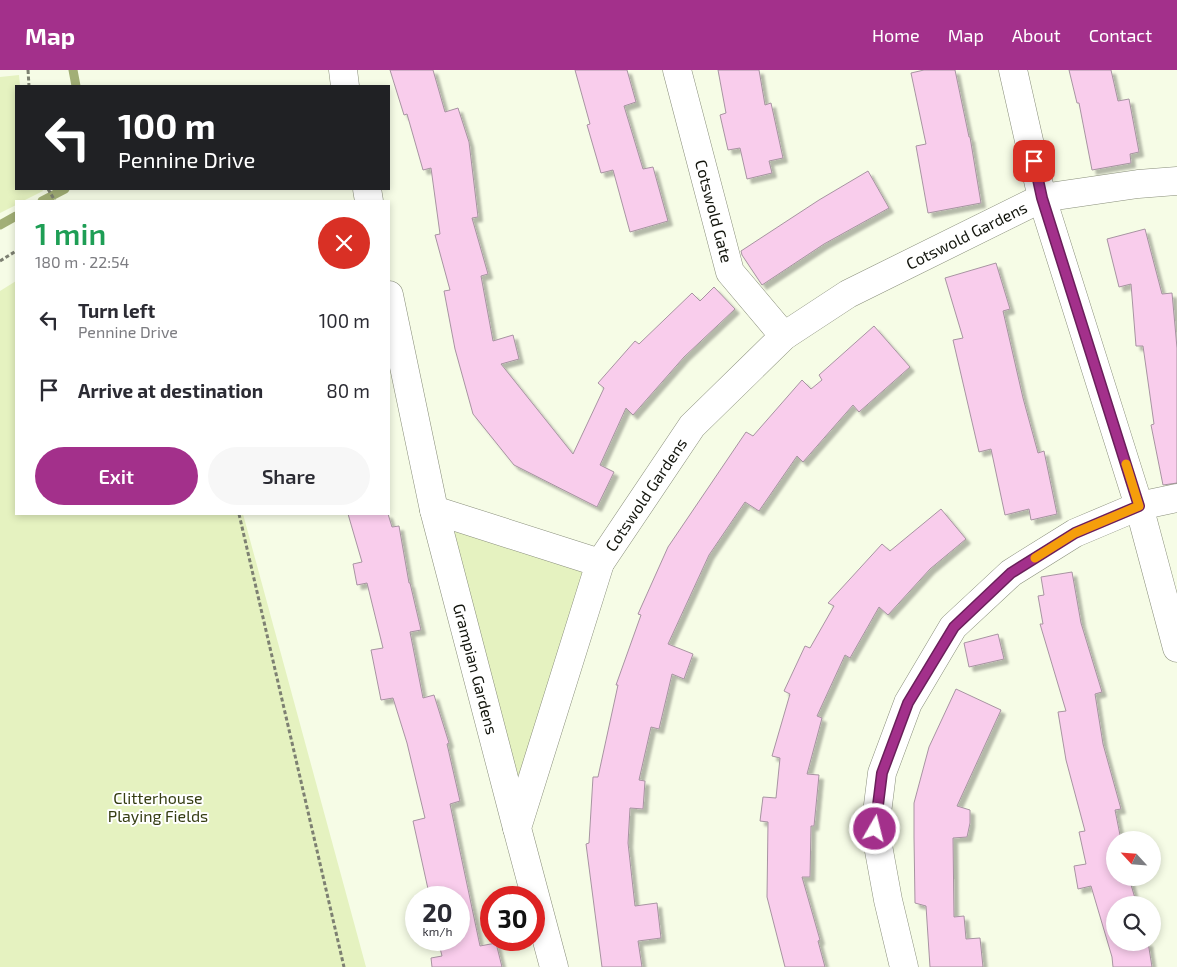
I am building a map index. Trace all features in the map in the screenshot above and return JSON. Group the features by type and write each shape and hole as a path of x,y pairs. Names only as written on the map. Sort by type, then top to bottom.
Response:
{"street":[{"path":"343,70 345,85"},
{"name":"Cotswold Gate","path":"677,70 730,272 784,336"},
{"path":"1012,70 1042,198 1139,506 1177,648"},
{"name":"Cotswold Gardens","path":"517,828 600,563 692,426 784,336 848,294 1042,198 1138,184 1177,181"},
{"name":"Grampian Gardens","path":"390,299 434,510 517,828"},
{"path":"904,967 888,900 875,829 882,773 908,703 954,627 1011,573 1075,533 1139,506 1177,498"},
{"path":"434,510 600,563"},
{"path":"517,828 554,967"}],"path":[{"path":"28,70 29,85"},
{"path":"0,261 15,252"},
{"path":"239,515 344,967"}],"green space":[{"path":"19,75 20,85 15,85 15,190 43,191 25,200 15,200 15,206 0,213 0,77"},
{"name":"Clitterhouse Playing Fields","path":"15,282 15,515 243,515 366,967 0,967 0,291"},
{"path":"434,510 600,563 517,828"}],"building":[{"path":"390,70 433,70 445,112 458,108 469,142 478,217 472,218 488,274 481,276 493,341 513,335 519,359 501,364 573,454 604,388 598,383 635,341 639,344 692,293 700,301 714,287 735,309 684,357 633,415 626,408 600,465 614,472 597,507 514,465 473,414 455,349 444,291 450,290 435,235 440,234 431,168 423,170 407,114 404,115"},
{"path":"575,70 627,70 636,102 624,106 643,169 653,167 668,221 630,232 613,170 601,173 587,125 590,124"},
{"path":"718,70 759,70 765,105 771,103 783,158 769,161 772,173 747,179 740,148 728,150 720,115 726,113"},
{"path":"924,70 955,70 970,137 981,203 928,213 916,146 926,144 911,73"},
{"path":"1069,70 1111,70 1118,101 1129,99 1139,152 1130,154 1131,163 1092,170 1079,103 1077,103"},
{"path":"868,171 889,208 824,244 762,285 741,251 819,200"},
{"path":"1145,229 1162,294 1172,293 1177,348 1177,483 1163,485 1151,425 1154,424 1143,346 1136,346 1131,284 1119,287 1107,239"},
{"path":"996,263 1010,309 1003,311 1023,398 1038,453 1044,451 1057,514 1031,520 1029,509 1005,515 991,449 979,452 953,340 963,338 945,278"},
{"path":"874,326 910,367 859,412 853,405 803,462 797,456 759,511 745,502 709,555 668,644 693,654 684,679 672,674 659,729 651,727 639,780 645,781 643,809 630,808 628,843 635,906 657,903 661,938 638,941 642,967 602,967 586,844 589,843 593,777 598,777 618,685 616,685 641,615 638,614 668,547 746,432 753,436 802,380 811,389 822,380 819,375"},
{"path":"941,509 966,539 930,569 888,615 879,607 850,658 845,655 817,716 822,718 807,774 819,775 814,826 811,826 810,877 802,877 820,940 818,941 825,967 785,967 767,897 768,822 760,821 763,797 776,798 780,758 772,756 790,694 784,691 805,646 810,648 834,606 828,603 882,544 890,551"},
{"path":"348,515 388,515 392,527 399,526 409,583 421,630 410,632 423,698 434,695 449,743 447,744 460,801 450,804 467,886 427,886 413,821 425,818 407,743 393,698 381,700 371,650 383,648 367,583 357,585 353,564 362,562"},
{"path":"1072,572 1081,623 1102,692 1095,694 1103,744 1121,809 1115,810 1119,831 1106,831 1106,886 1131,886 1134,896 1106,896 1106,937 1091,886 1078,889 1074,866 1086,864 1079,832 1085,831 1066,760 1058,712 1066,711 1040,624 1043,624 1038,596 1044,595 1041,577"},
{"path":"998,634 1004,659 969,667 964,643"},
{"path":"956,689 1001,710 957,806 970,810 967,837 953,838 954,917 964,916 966,939 980,938 983,967 930,967 926,906 915,903 914,803 929,747"},
{"path":"470,899 480,951 498,951 502,967 432,967 431,958 442,956 441,951 470,951"},
{"path":"1110,951 1149,951 1152,967 1113,967"}],"waterway":[{"path":"73,70 76,85"},
{"path":"44,200 63,190"},
{"path":"0,225 15,217"}],"slow traffic":[{"path":"1035,558 1075,533 1139,506 1126,464"}],"route":[{"path":"875,829 882,773 908,703 954,627 1011,573 1075,533 1139,506 1042,198 1034,161"}]}
